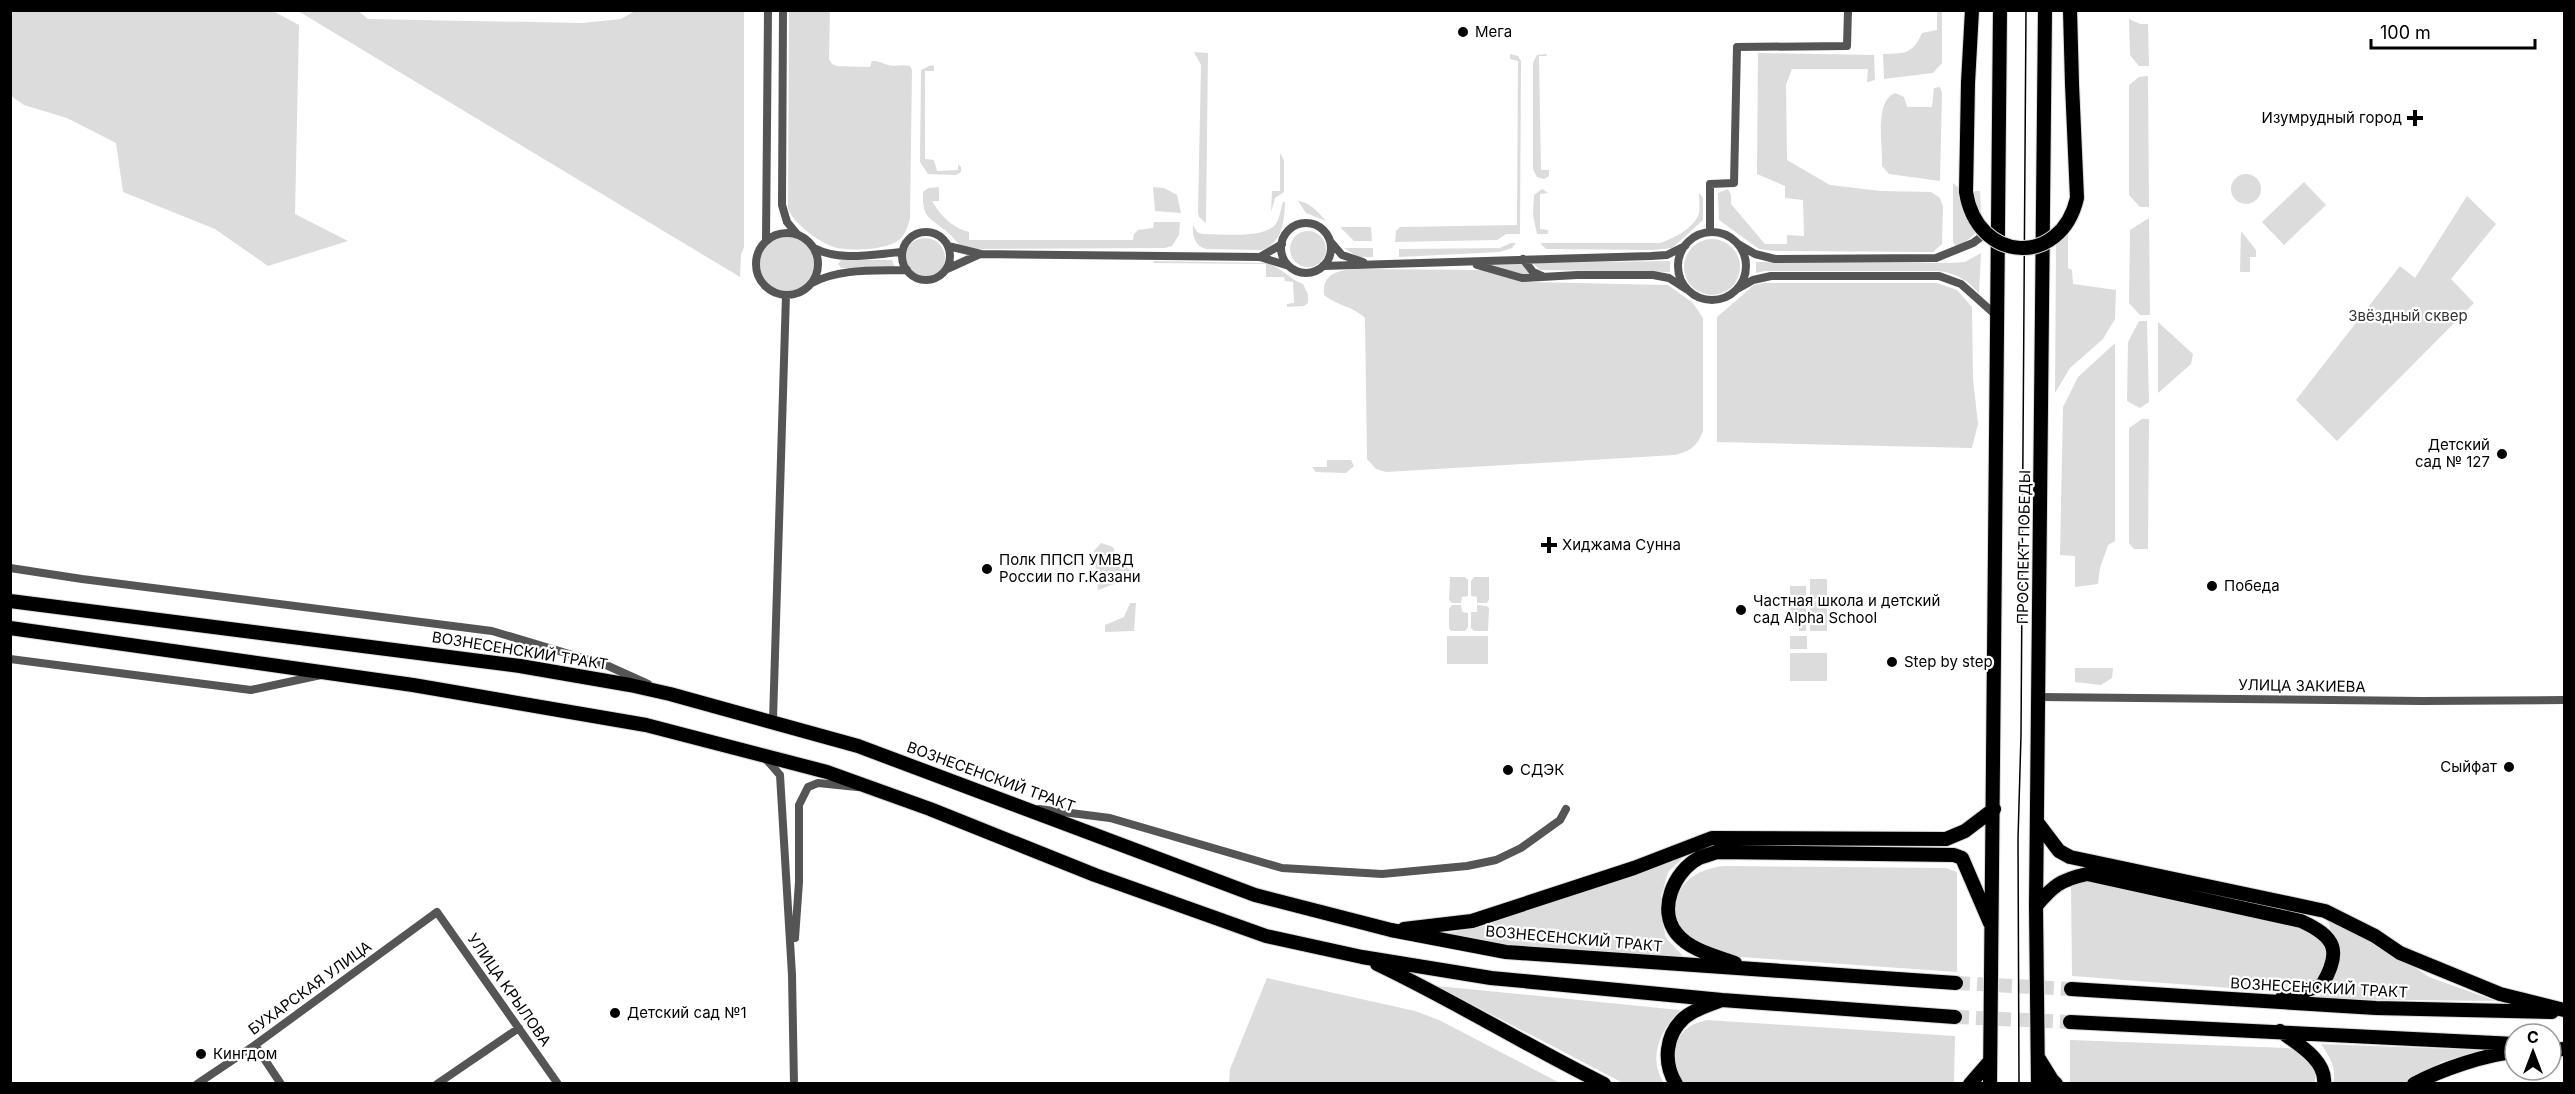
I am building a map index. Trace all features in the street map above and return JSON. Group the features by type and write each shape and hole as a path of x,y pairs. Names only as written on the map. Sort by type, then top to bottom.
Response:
{"main road":[{"path":"1972,10 1968,83 1966,192 1968,210 1988,237 2002,244 2030,247 2049,241 2061,231 2073,215 2076,198 2070,10"},
{"name":"ПРОСПЕКТ ПОБЕДЫ","path":"1990,1083 2000,10"},
{"name":"ПРОСПЕКТ ПОБЕДЫ","path":"2038,1083 2036,906 2045,10"},
{"name":"ВОЗНЕСЕНСКИЙ ТРАКТ","path":"10,600 520,666 670,694 773,720 858,746 1255,895 1391,930 1506,952 1956,983"},
{"path":"10,628 332,673 646,724 827,772 1095,875 1266,936 1362,957 1491,978 1722,1000 1955,1017"},
{"path":"1391,930 1472,921 1634,868 1712,838 1946,839 1965,831 1994,809"},
{"path":"2037,822 2059,851 2070,857 2325,911 2375,936 2400,953 2500,994 2565,1011"},
{"path":"1751,969 1699,950 1677,935 1671,924 1669,900 1676,879 1697,859 1716,852 1954,855 1962,858 1992,928"},
{"path":"2036,906 2054,885 2086,874 2301,921 2321,930 2333,948 2332,968 2322,985 2273,1002"},
{"path":"1362,957 1440,994 1510,1036 1604,1083"},
{"name":"ВОЗНЕСЕНСКИЙ ТРАКТ","path":"2071,989 2376,1008 2565,1011"},
{"path":"1676,1083 1670,1073 1666,1058 1671,1035 1682,1019 1695,1010 1722,1000"},
{"path":"2070,1022 2503,1043"},
{"path":"2280,1031 2308,1052 2317,1062 2325,1076 2324,1083"},
{"path":"2414,1083 2433,1073 2503,1053"},
{"path":"2038,1058 2056,1083"},
{"path":"1970,1083 1990,1061"}],"street":[{"path":"768,10 766,240 757,254 757,273 765,286 786,295 795,294 826,276 843,272 907,270"},
{"path":"783,10 782,205 787,222 814,248 818,264 811,283"},
{"path":"1710,232 1710,184 1734,183 1737,47 1847,46 1848,10"},
{"path":"1260,257 1282,244 1289,230 1306,224 1321,228 1342,255 1366,263"},
{"path":"948,246 981,254 1260,257 1306,273 1323,266 1366,263 1471,263 1523,259 1667,255 1685,246 1700,234 1710,232 1730,237 1755,254 1775,259 1936,258 1973,243 1999,224"},
{"path":"925,231 940,235 948,246 951,254 947,269 942,275 927,280 912,276 904,265 902,252 911,237 925,231"},
{"path":"766,240 782,233 797,234"},
{"path":"1323,266 1330,254 1330,241"},
{"path":"1282,244 1284,260 1289,266"},
{"path":"1738,244 1744,254 1746,266 1745,277 1739,288"},
{"path":"1685,246 1678,267 1680,279 1686,289"},
{"path":"814,248 825,254 839,256 902,252"},
{"path":"947,269 981,254"},
{"path":"1523,259 1533,272 1545,278"},
{"path":"1471,263 1522,278 1653,275 1669,278 1697,297 1713,301 1731,295 1753,280 1771,276 1939,276 1961,284 1998,318"},
{"path":"773,720 786,295"},
{"path":"10,568 492,632 606,665 670,694"},
{"path":"10,659 251,690 332,673"},
{"name":"УЛИЦА ЗАКИЕВА","path":"2039,697 2422,701 2565,700"},
{"path":"758,753 780,774 792,975 794,1083"},
{"path":"792,975 799,882 799,805 808,787 818,783 875,789"},
{"path":"1024,807 1110,818 1282,868 1382,874 1467,866 1496,860 1521,849 1560,820 1566,809"},
{"name":"УЛИЦА КРЫЛОВА","path":"437,912 558,1083"},
{"name":"БУХАРСКАЯ УЛИЦА","path":"197,1083 255,1045 437,912"},
{"path":"437,1083 519,1028"},
{"path":"255,1045 281,1083"}],"green space":[{"path":"11,11 273,11 299,25 295,214 348,241 268,266 215,229 123,192 116,143 67,118 24,105 11,96"},
{"path":"298,11 358,11 368,19 582,23 621,19 635,11 744,11 744,247 741,255 740,277"},
{"path":"789,11 830,11 829,59 832,64 870,67 872,61 875,61 891,66 910,66 912,70 910,218 904,234 895,243 870,249 830,246 808,232 795,220 788,208"},
{"path":"1937,11 1942,11 1942,63 1933,73 1884,79 1883,54 1907,51 1915,45 1922,33 1937,30"},
{"path":"2129,19 2140,24 2148,24 2149,66 2139,66 2130,55"},
{"path":"1194,52 1208,53 1206,223 1199,217 1198,212 1201,65"},
{"path":"1758,53 1874,55 1875,80 1867,82 1868,69 1792,69 1786,85 1787,160 1830,185 1881,191 1931,192 1940,198 1943,207 1942,244 1933,252 1774,251 1759,249 1719,220 1718,193 1728,189 1731,204 1765,244 1787,244 1787,235 1804,236 1803,200 1785,198 1785,186 1757,174"},
{"path":"1510,54 1518,56 1521,61 1520,234 1506,234 1497,240 1395,242 1396,231 1400,227 1517,225 1518,61 1510,59"},
{"path":"1546,54 1547,56 1539,56 1541,170 1549,170 1549,176 1544,179 1537,177 1533,169 1533,63 1537,55"},
{"path":"931,65 934,66 934,71 925,71 925,159 934,160 937,171 958,170 958,164 961,172 956,175 928,174 920,162 921,70"},
{"path":"2148,76 2149,207 2140,207 2129,195 2129,85 2139,77"},
{"path":"1940,87 1942,93 1940,181 1889,174 1882,166 1881,122 1889,97 1895,93 1904,97 1907,107 1932,107 1934,88"},
{"path":"1280,153 1284,160 1284,192 1275,198 1271,212 1272,191 1280,191"},
{"path":"2246,174 2257,178 2261,189 2257,200 2246,204 2235,200 2231,189 2235,178"},
{"path":"2304,182 2326,205 2284,245 2262,222"},
{"path":"1953,183 1962,191 1980,191 1981,210 1980,225 1977,231 1966,242 1956,247 1953,242"},
{"path":"939,187 939,201 933,201 933,203 948,221 969,232 969,240 1133,240 1138,230 1153,228 1154,222 1180,222 1179,235 1172,246 1165,248 966,249 930,219 925,211 923,192 928,188"},
{"path":"1153,187 1164,188 1177,195 1181,213 1155,211"},
{"path":"1542,189 1548,193 1540,194 1540,229 1548,230 1548,234 1537,234 1533,215 1534,195"},
{"path":"1699,193 1703,198 1703,220 1672,248 1653,250 1546,249 1540,243 1660,243 1677,236 1697,218"},
{"name":"Звёздный сквер","path":"2467,196 2496,224 2451,279 2474,303 2337,441 2296,400 2400,266 2415,278"},
{"path":"1298,201 1310,205 1326,221 1306,213"},
{"path":"1283,202 1285,202 1285,209 1283,224 1278,237 1262,250 1206,249 1199,246 1195,240 1193,225 1197,232 1202,234 1241,235 1269,229 1277,223"},
{"path":"2149,218 2150,315 2140,315 2129,303 2130,230"},
{"path":"1340,227 1371,227 1372,241 1354,241"},
{"path":"1308,231 1321,236 1326,249 1321,262 1308,267 1295,262 1290,249 1295,236"},
{"path":"2068,231 2068,268 2072,270 2073,284 2116,290 2115,319 2103,339 2070,368 2055,393 2056,241"},
{"path":"2241,231 2256,250 2256,257 2250,257 2250,272 2240,272"},
{"path":"787,237 797,239 806,245 812,254 814,264 812,274 806,283 797,289 787,291 777,289 768,283 762,274 760,264 762,254 768,245 777,239"},
{"path":"925,238 939,244 945,258 939,272 925,278 911,272 905,258 911,244"},
{"path":"1712,239 1723,241 1732,247 1738,256 1740,267 1738,278 1732,287 1723,293 1712,295 1701,293 1692,287 1686,278 1684,267 1686,256 1692,247 1701,241"},
{"path":"1516,243 1512,248 1500,252 1399,257 1399,249 1500,248"},
{"path":"1344,248 1373,248 1373,257 1358,257"},
{"path":"1981,253 1979,293 1961,278 1938,271 1765,271 1756,273 1756,262 1950,263 1965,262"},
{"path":"841,260 892,260 895,268 841,268 838,264"},
{"path":"1154,261 1266,263 1303,284 1308,294 1308,303 1304,306 1287,307 1287,304 1294,303 1293,282 1285,281 1284,277 1266,277 1266,264 1153,263"},
{"path":"1670,261 1670,272 1540,270 1532,263"},
{"path":"1489,264 1522,264 1532,276 1515,273"},
{"path":"1360,269 1485,270 1530,282 1668,285 1693,303 1703,318 1703,431 1701,436 1692,448 1675,455 1386,472 1376,469 1367,459 1365,318 1324,295 1326,281 1334,273"},
{"path":"1764,283 1937,283 1957,290 1972,307 1973,379 1978,424 1972,448 1717,442 1717,317 1754,285"},
{"path":"2139,321 2147,321 2149,402 2140,408 2127,401 2128,342"},
{"path":"2158,322 2193,354 2191,364 2158,393"},
{"path":"2115,343 2115,541 2108,545 2100,568 2098,584 2075,587 2075,556 2060,555 2063,407 2078,377"},
{"path":"2142,419 2149,419 2148,549 2134,549 2129,543 2129,428"},
{"path":"1327,460 1351,460 1354,466 1346,473 1316,472 1312,467 1327,467"},
{"path":"1101,543 1113,547 1118,562 1138,575 1098,590 1094,551"},
{"path":"1450,577 1465,577 1468,580 1468,596 1462,597 1461,603 1452,603 1449,600"},
{"path":"1474,577 1489,577 1487,603 1477,603 1477,597 1471,596 1471,581"},
{"path":"1810,579 1827,579 1827,599 1810,599"},
{"path":"1790,586 1806,586 1806,631 1799,631 1799,625 1790,625"},
{"path":"1810,601 1827,601 1827,631 1810,631"},
{"path":"1130,603 1136,603 1134,631 1105,632 1105,625 1124,617"},
{"path":"1452,605 1461,605 1462,612 1468,613 1468,627 1465,631 1451,631 1449,628 1449,609"},
{"path":"1477,605 1489,608 1488,631 1474,631 1471,628 1471,612 1477,612"},
{"path":"1447,636 1488,636 1488,664 1447,664"},
{"path":"1790,636 1807,636 1807,649 1790,649"},
{"path":"1790,653 1827,653 1827,681 1790,681"},
{"path":"2075,668 2113,668 2112,678 2101,685 2075,682"},
{"path":"1689,852 1668,872 1661,897 1661,915 1666,938 1685,958 1503,946 1428,934 1484,926"},
{"path":"1725,866 1946,868 1957,872 1957,972 1697,954 1687,944 1681,932 1677,919 1678,896 1690,878 1700,872"},
{"path":"2085,879 2294,922 2321,940 2326,953 2325,962 2315,984 2283,992 2072,976 2071,887 2073,881"},
{"path":"2326,915 2367,935 2429,977 2496,1001 2318,999 2330,976 2334,958 2333,940"},
{"path":"1267,978 1415,1011 1439,1020 1560,1083 1229,1083 1230,1069"},
{"path":"1437,986 1680,1010 1667,1026 1658,1044 1657,1064 1664,1083 1623,1083"},
{"path":"1707,1020 1955,1036 1954,1083 1684,1083 1675,1070 1673,1062 1675,1046 1689,1027"},
{"path":"2070,1040 2287,1048 2311,1058 2316,1069 2316,1076 2314,1084 2070,1084"},
{"path":"2321,1044 2481,1050 2442,1062 2404,1083 2333,1084 2332,1063"}],"tunnel":[{"path":"1956,983 2071,989"},
{"path":"1955,1017 2070,1022"}],"tram line":[{"path":"2019,1084 2018,839 2021,735 2026,10"}],"place":[{"name":"Мега","path":"1463,32"},
{"name":"Изумрудный город","path":"2415,118"},
{"name":"Детский сад № 127","path":"2502,454"},
{"name":"Хиджама Сунна","path":"1549,545"},
{"name":"Полк ППСП УМВД России по г.Казани","path":"987,569"},
{"name":"Победа","path":"2212,586"},
{"name":"Частная школа и детский сад Alpha School","path":"1741,610"},
{"name":"Step by step","path":"1892,662"},
{"name":"Сыйфат","path":"2509,767"},
{"name":"СДЭК","path":"1508,770"},
{"name":"Детский сад №1","path":"615,1013"},
{"name":"Кингдом","path":"201,1054"}]}
